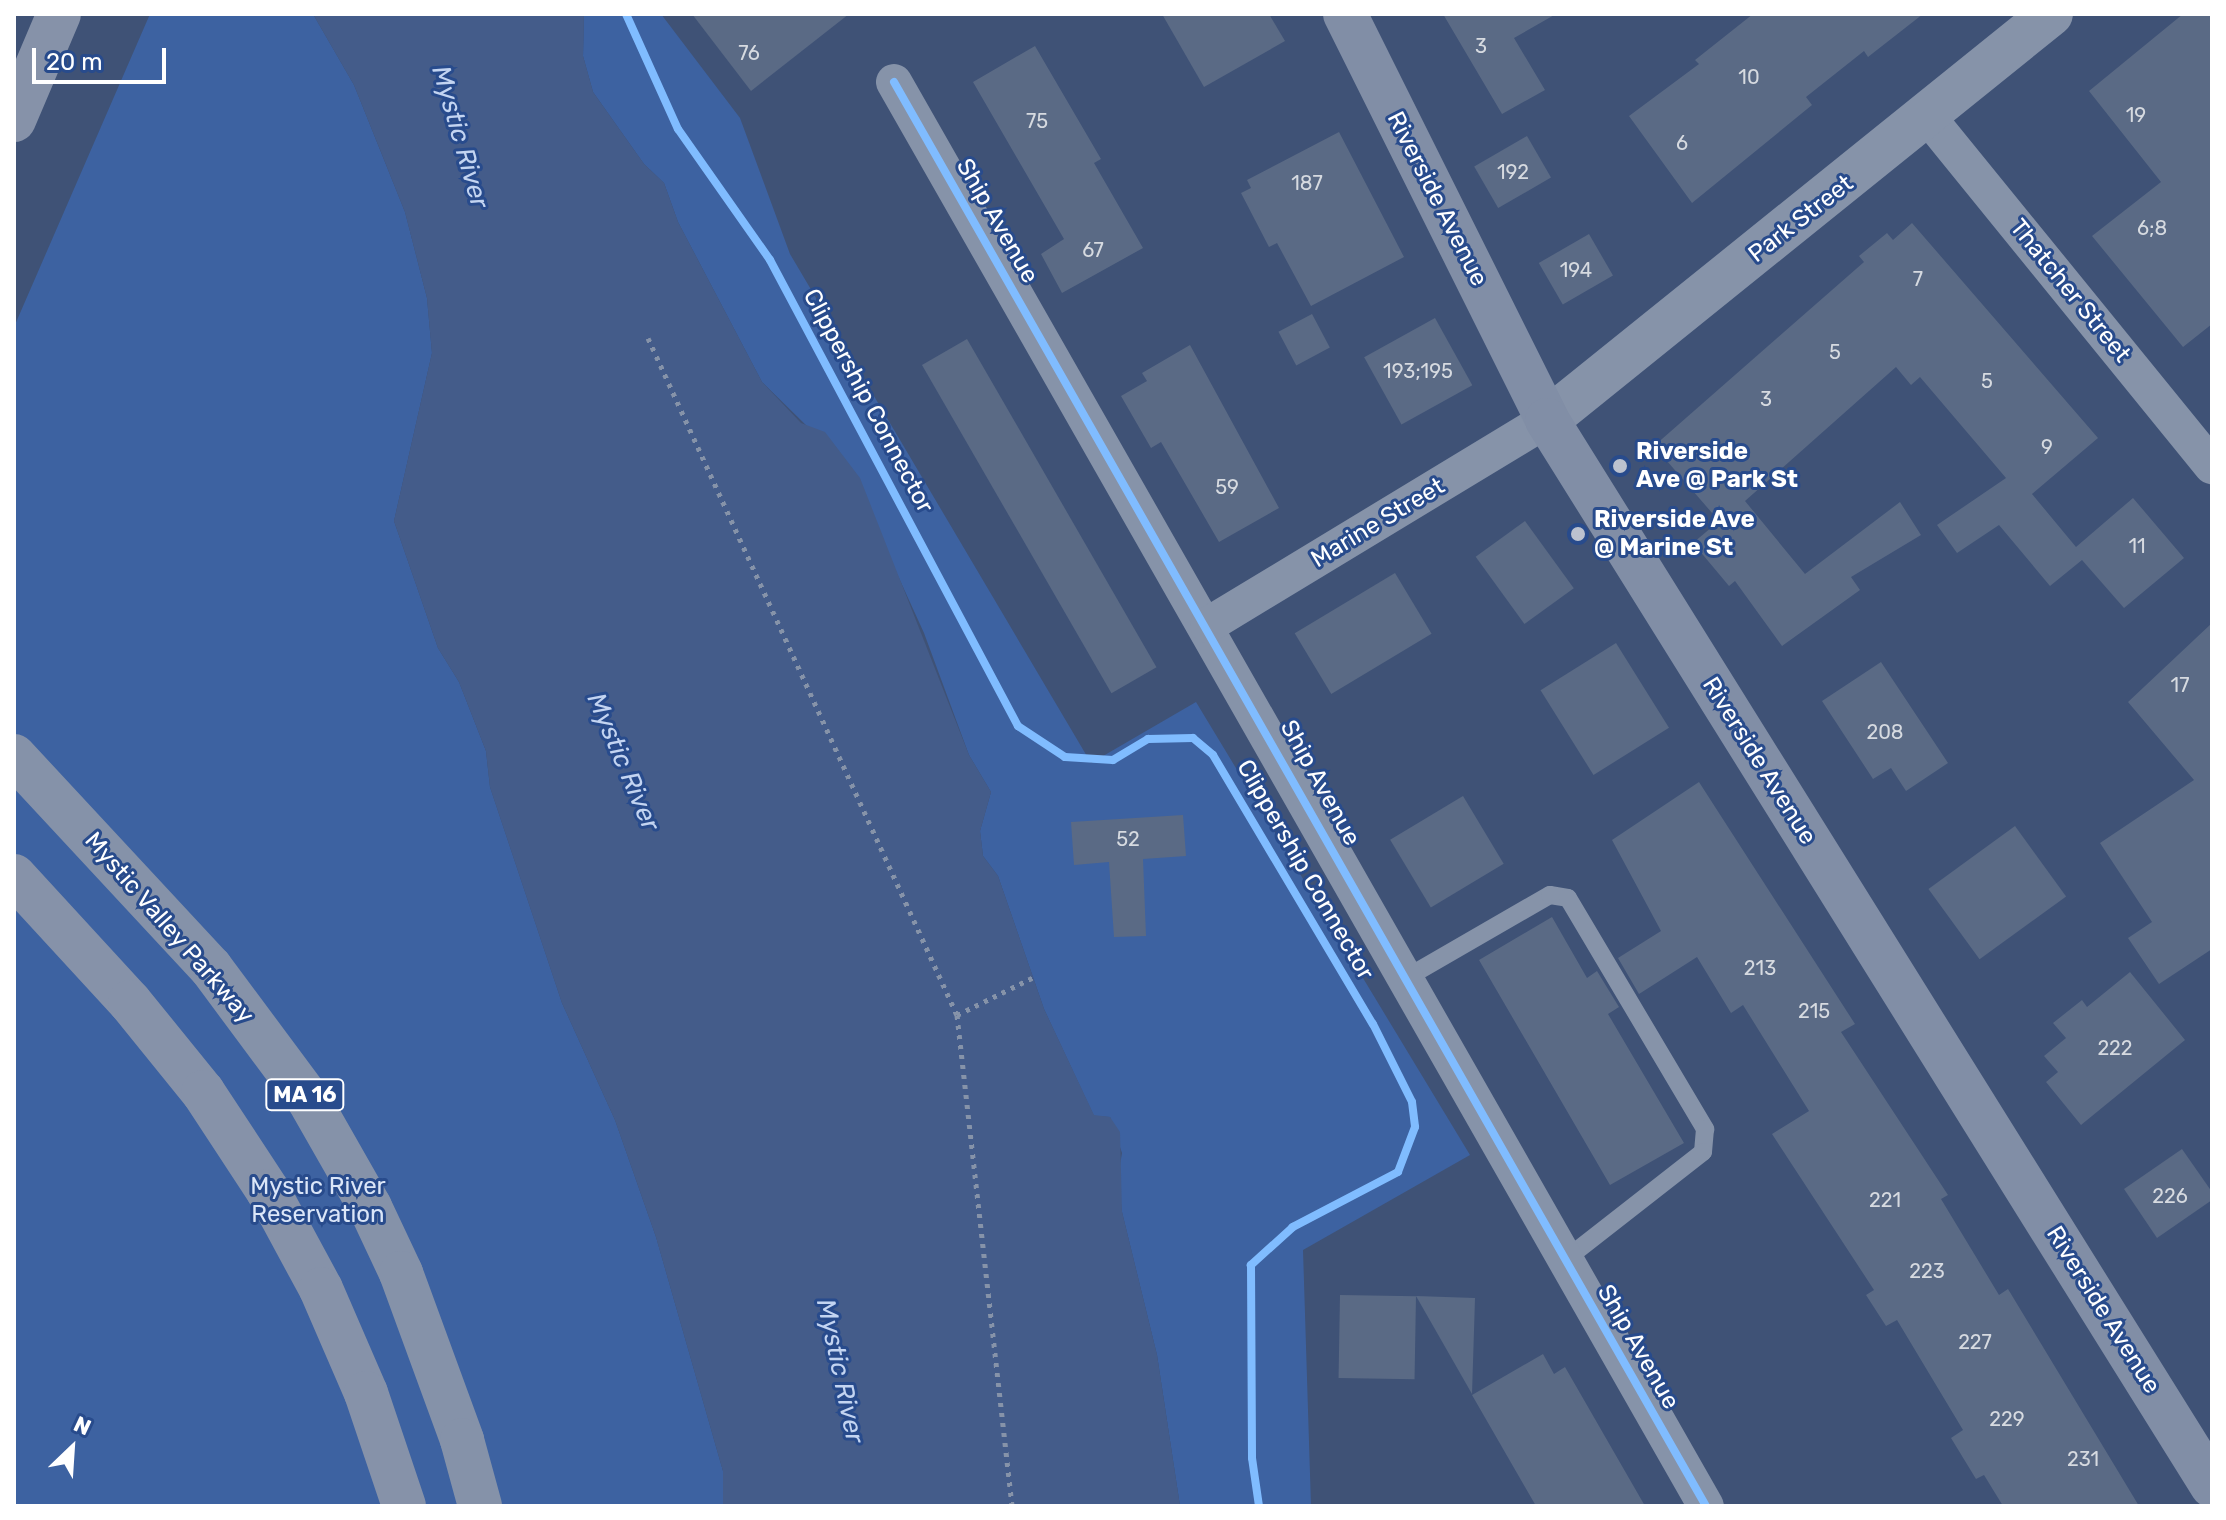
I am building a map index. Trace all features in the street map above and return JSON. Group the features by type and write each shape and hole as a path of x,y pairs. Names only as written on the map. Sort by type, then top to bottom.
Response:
{"highway":[{"path":"14,120 51,31"},
{"path":"14,876 130,1002 203,1092 268,1191 321,1289 355,1367 404,1506"}],"main road":[{"name":"Riverside Avenue","path":"1345,14 1547,420 2212,1486"},
{"name":"Mystic Valley Parkway","path":"14,756 211,968 309,1100 370,1207 401,1273 439,1372 480,1506"}],"street":[{"name":"Park Street","path":"1547,420 1928,117 2051,14"},
{"name":"Ship Avenue","path":"894,82 1208,625 1706,1506"},
{"name":"Thatcher Street","path":"1928,117 2212,466"},
{"name":"Marine Street","path":"1208,625 1547,420"}],"lane":[{"path":"1406,978 1550,895 1568,898 1705,1129 1703,1152 1565,1260"}],"path":[{"path":"648,338 957,1015 1012,1506"},
{"path":"957,1015 1032,978"}],"green space":[{"name":"Mystic River Reservation","path":"150,14 313,14 354,85 405,212 427,298 432,353 394,521 438,648 459,682 486,751 490,787 562,1003 615,1120 656,1237 723,1471 723,1506 14,1506 14,327"},
{"path":"584,14 661,14 740,118 790,254 1091,763 1196,702 1470,1155 1303,1250 1311,1506 1180,1506 1157,1355 1122,1212 1118,1177 1122,1153 1110,1117 1094,1116 1044,1009 998,876 983,856 980,831 991,792 969,755 924,633 883,543 811,430 762,382 678,222 664,183 644,164 593,92 583,56"}],"water":[{"name":"Mystic River","path":"313,14 584,14 583,56 593,92 644,164 664,183 678,222 762,382 801,423 825,432 860,478 969,755 991,792 980,831 983,856 998,876 1044,1009 1094,1115 1110,1117 1120,1132 1122,1212 1157,1355 1180,1506 723,1506 723,1471 656,1237 615,1120 562,1003 490,787 486,751 459,682 438,648 394,521 432,353 427,298 405,212 379,147 354,85"}],"building":[{"path":"692,14 849,14 751,91"},
{"path":"1162,14 1269,14 1285,41 1204,87"},
{"path":"1443,14 1556,14 1514,38 1545,90 1502,114"},
{"path":"1753,14 1923,14 1868,57 1864,51 1806,97 1812,105 1692,203 1629,116 1699,64 1695,60"},
{"path":"2183,14 2212,14 2212,324 2183,347 2092,236 2161,182 2089,91"},
{"path":"1035,46 1101,159 1094,163 1143,248 1062,293 1041,254 1064,239 973,82"},
{"path":"1339,132 1404,257 1311,306 1277,243 1269,247 1241,193 1251,188 1247,180"},
{"path":"1527,136 1551,178 1498,208 1474,166"},
{"path":"1912,223 2098,438 2032,494 2076,547 2133,498 2184,558 2124,608 2082,560 2050,586 1999,525 1957,553 1937,525 2006,478 1920,377 1911,385 1896,367 1745,501 1805,574 1900,502 1921,535 1851,577 1860,590 1782,646 1735,581 1729,586 1693,543 1719,521 1654,446 1864,262 1859,256 1887,233 1893,240"},
{"path":"1589,234 1613,276 1563,305 1539,263"},
{"path":"1312,314 1330,348 1296,365 1278,332"},
{"path":"1435,318 1472,385 1401,425 1364,357"},
{"path":"967,339 1156,667 1111,693 922,365"},
{"path":"1190,345 1279,508 1219,542 1161,442 1151,448 1121,396 1147,381 1142,373"},
{"path":"1525,521 1574,588 1524,624 1476,557"},
{"path":"1395,573 1432,634 1331,694 1295,633"},
{"path":"2212,623 2212,949 2159,984 2128,938 2152,922 2100,843 2194,780 2128,702"},
{"path":"1616,643 1669,728 1594,775 1541,690"},
{"path":"1881,662 1948,763 1906,791 1891,768 1873,779 1822,701"},
{"path":"1699,782 1855,1024 1841,1032 1948,1195 1941,1199 1999,1295 2008,1289 2139,1506 2003,1506 1984,1475 1976,1479 1951,1438 1963,1430 1897,1320 1886,1326 1866,1295 1874,1290 1772,1134 1809,1111 1743,1005 1731,1013 1697,957 1639,994 1618,958 1661,931 1612,840"},
{"path":"1463,796 1504,864 1431,907 1390,840"},
{"path":"1183,815 1186,856 1143,859 1146,936 1114,937 1109,862 1074,865 1071,822"},
{"path":"2015,826 2066,896 1980,959 1928,889"},
{"path":"1552,917 1587,978 1597,971 1619,1007 1608,1014 1684,1143 1610,1185 1479,960"},
{"path":"2130,972 2185,1040 2081,1125 2046,1082 2058,1072 2044,1056 2066,1038 2053,1023 2082,1000 2087,1007"},
{"path":"2182,1149 2212,1192 2212,1200 2157,1238 2124,1189"},
{"path":"1340,1295 1416,1296 1415,1379 1339,1378"},
{"path":"1416,1296 1475,1298 1472,1394"},
{"path":"1543,1354 1554,1374 1565,1367 1645,1506 1536,1506 1472,1395"}],"cycle path":[{"name":"Clippership Connector","path":"626,14 678,129 770,260 1018,726 1065,757 1113,760 1148,739 1193,738 1213,755 1373,1024 1412,1102 1415,1127 1398,1172 1293,1227 1251,1265 1252,1458 1259,1506"},
{"path":"894,82 1706,1506"}],"place":[{"name":"Riverside Ave @ Park St","path":"1620,466"},
{"name":"Riverside Ave @ Marine St","path":"1578,534"}]}
